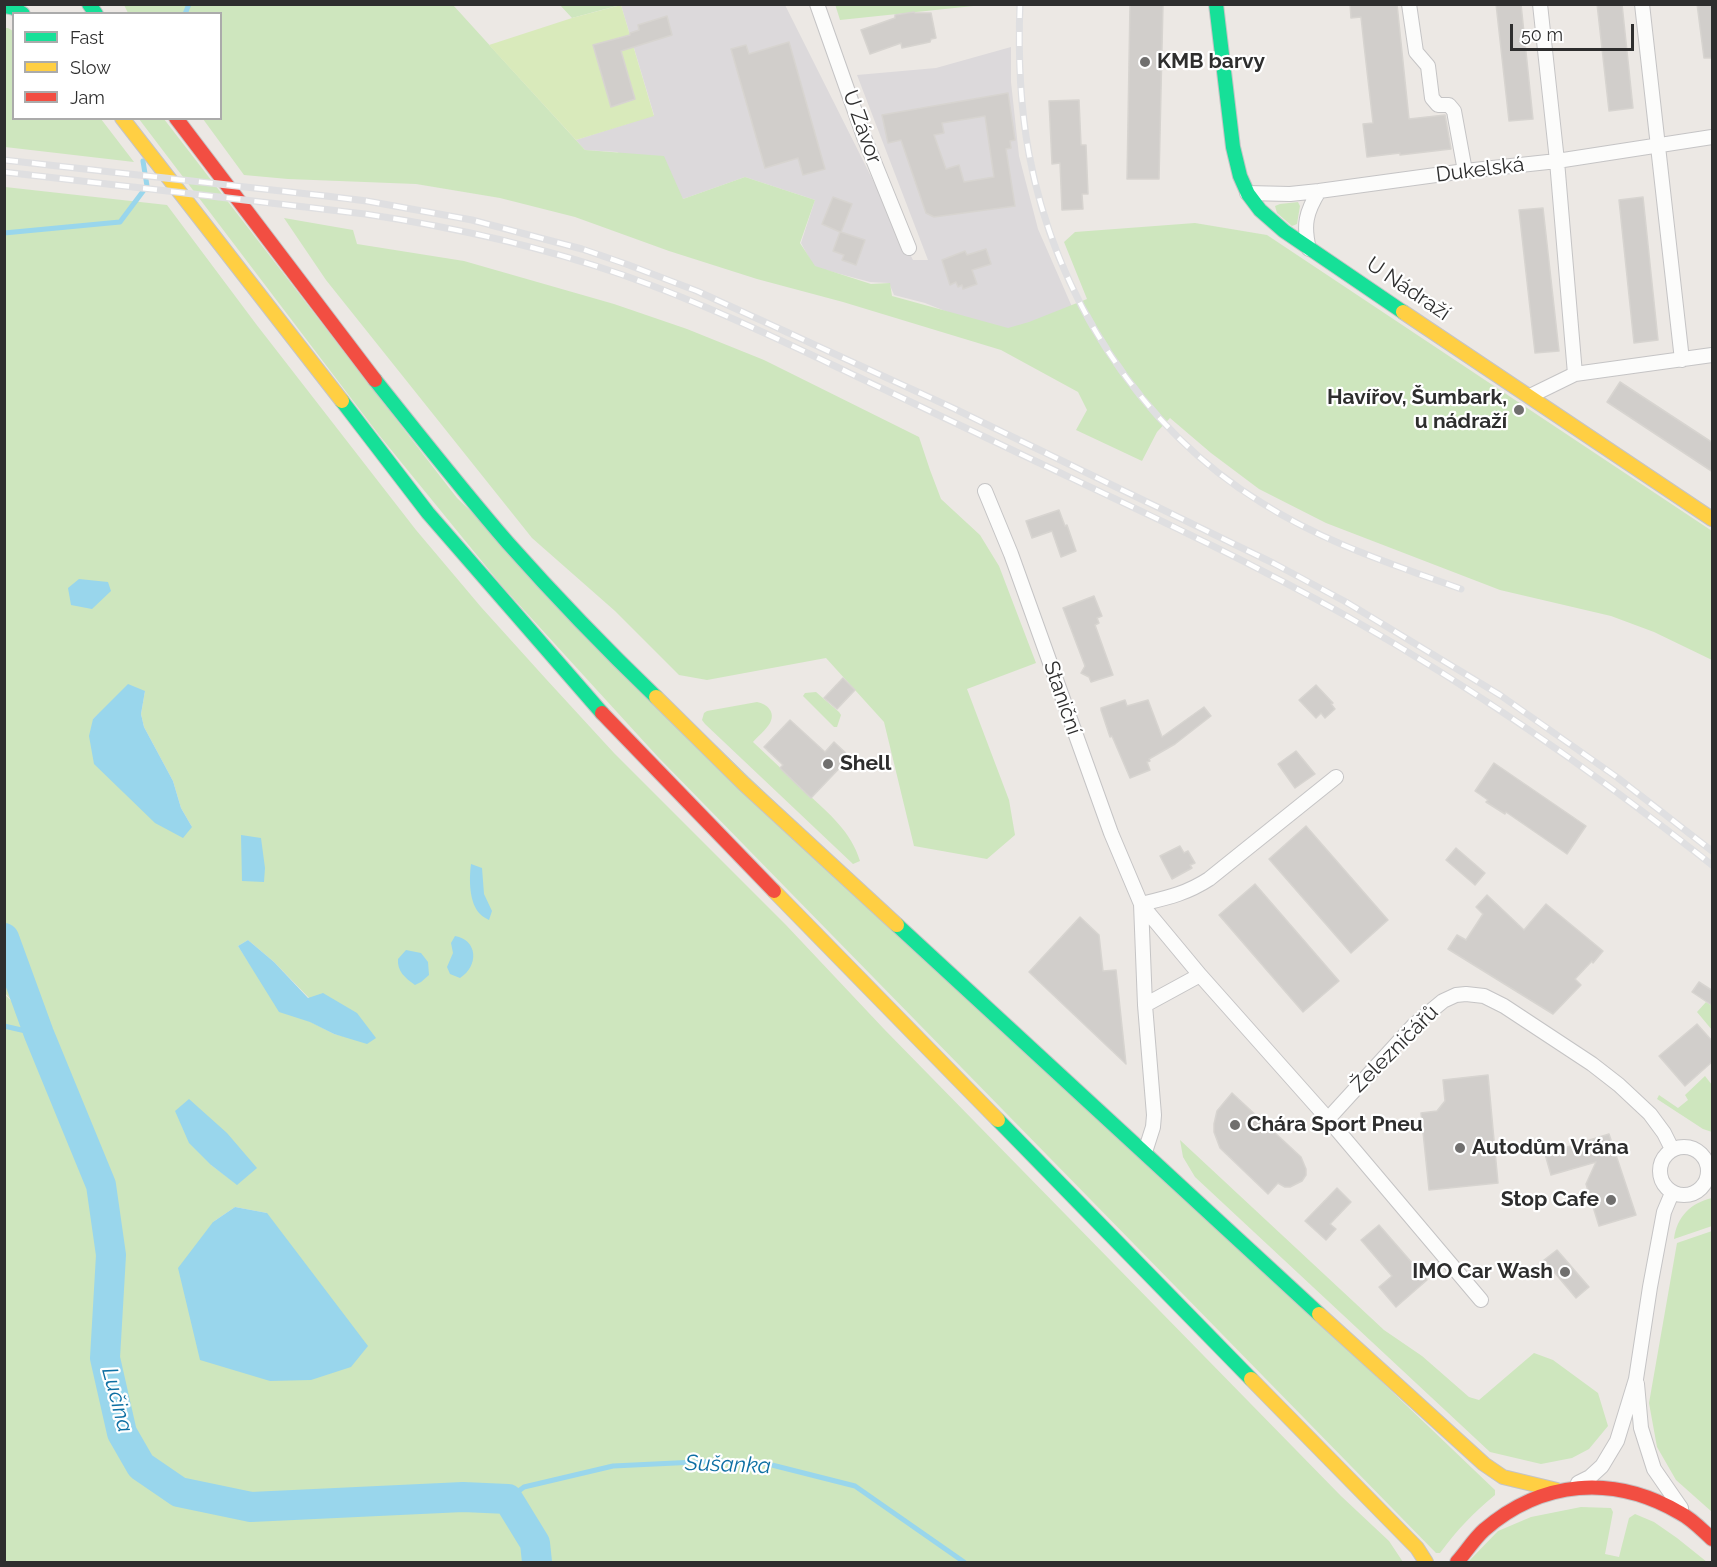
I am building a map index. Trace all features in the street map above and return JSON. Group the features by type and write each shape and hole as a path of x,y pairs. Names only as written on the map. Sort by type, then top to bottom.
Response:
{"main road":[{"name":"U Nádraží","path":"1216,4 1234,155 1247,193 1258,208 1309,249 1713,519"},
{"path":"4,6 18,12"},
{"path":"124,120 428,513 585,695 1412,1543 1426,1563"},
{"path":"178,120 371,375 463,490 586,629 645,689 744,784 1484,1464 1503,1477 1563,1489"},
{"path":"1457,1563 1472,1542 1491,1522 1517,1505 1537,1496 1563,1489 1592,1486 1630,1490 1668,1504 1685,1514 1713,1539"}],"street":[{"name":"U Závor","path":"817,4 864,137 909,248"},
{"path":"1409,4 1416,52 1428,66 1432,98 1438,105 1449,105 1454,111 1465,171"},
{"path":"1540,4 1557,161 1575,374"},
{"path":"1642,4 1682,360"},
{"name":"Dukelská","path":"1247,193 1290,194 1319,191 1557,161 1713,137"},
{"path":"1309,249 1305,226 1307,213 1319,191"},
{"path":"1530,396 1575,374 1713,356"},
{"name":"Staniční","path":"985,491 1011,554 1111,832 1140,904 1200,975"},
{"path":"1140,904 1186,892 1203,883 1336,777"},
{"name":"Staniční","path":"1140,904 1145,1005"},
{"path":"1145,1152 1153,1127 1154,1115 1145,1005 1200,975 1328,1119 1480,1300"},
{"name":"Železničářů","path":"1328,1119 1414,1024 1443,1001 1456,995 1466,994 1484,996 1504,1006 1592,1064 1650,1114 1672,1149"},
{"path":"1686,1147 1699,1152 1706,1162 1708,1172 1705,1184 1696,1193 1684,1196 1672,1193 1662,1184 1659,1171 1663,1158 1672,1149 1686,1147"},
{"path":"1563,1489 1590,1477 1602,1466 1617,1441 1636,1379 1664,1212 1672,1193"},
{"path":"1636,1379 1641,1428 1654,1469 1685,1514"}],"shaded area":[{"path":"621,5 785,5 913,260 928,260 857,75 936,68 1011,47 1011,82 1019,156 1038,229 1076,316 1018,340 925,303 894,295 889,283 870,282 814,267 801,243 815,200 745,177 683,199 617,152 585,150 576,140 654,115"}],"green space":[{"path":"835,4 983,5 840,20"},
{"path":"124,5 453,5 585,150 664,156 683,199 745,177 815,200 800,243 815,266 871,284 890,283 892,296 1008,328 1087,299 1064,242 1075,232 1195,223 1267,235 1712,531 1712,660 1654,632 1611,616 1500,590 1326,523 1259,489 1170,418 1157,432 1142,461 1076,430 1087,410 1078,392 1001,350 843,302 757,279 669,251 575,217 500,198 416,184 244,175 204,120 222,120 222,12 128,12"},
{"path":"560,5 620,5 572,18"},
{"path":"621,5 654,116 576,140 489,45"},
{"path":"5,28 8,28 12,30 12,120 102,120 134,162 5,147"},
{"path":"140,120 165,120 457,498 1495,1490 1495,1495 1466,1522 1440,1553 1436,1553 658,757 502,586 379,435"},
{"path":"5,187 167,205 416,530 546,679 614,753 786,925 884,1029 1341,1496 1389,1541 1403,1562 5,1562 5,995 14,1003 5,993","holes":["145,691 141,714 144,727 173,781 181,808 192,827 93,719 110,704","248,940 274,962 347,1037 334,1034 311,1022 257,975 238,946","211,1165 256,1167 237,1184","235,1207 267,1213 213,1222"]},
{"path":"1298,202 1300,206 1297,224 1292,226 1277,213 1275,206"},
{"path":"284,218 353,230 357,244 464,261 614,304 687,329 764,360 919,437 941,499 980,535 999,566 1036,663 967,689 1009,800 1015,835 987,859 914,846 884,722 826,658 707,680 679,675 615,611 532,538 326,280"},
{"path":"816,692 841,715 837,727 834,727 803,696 805,693"},
{"path":"757,702 770,709 772,719 753,742 838,824 851,841 860,861 853,864 702,720 707,711"},
{"path":"1706,1002 1712,1006 1712,1030 1697,1012"},
{"path":"1705,1076 1712,1085 1712,1132 1703,1129 1657,1099 1659,1095 1678,1108 1688,1100 1685,1095"},
{"path":"1180,1140 1384,1330 1422,1356 1469,1397 1479,1400 1534,1353 1553,1360 1598,1393 1608,1426 1589,1449 1572,1458 1541,1464 1490,1452 1195,1177 1183,1157"},
{"path":"1712,1198 1712,1226 1674,1239 1678,1224 1686,1212 1698,1203"},
{"path":"1712,1231 1712,1512 1676,1480 1657,1447 1649,1403 1677,1243"},
{"path":"1581,1507 1611,1508 1613,1512 1605,1554 1619,1557 1629,1518 1635,1514 1654,1522 1707,1562 1468,1562 1498,1531 1531,1517"}],"water":[{"path":"79,579 108,582 111,591 92,609 71,605 68,588"},
{"path":"128,684 145,691 141,714 144,727 173,781 181,808 192,827 183,838 155,823 94,764 89,736 93,719"},
{"path":"241,835 261,838 265,868 264,882 242,881"},
{"path":"471,864 482,868 484,894 492,911 489,920 480,914 474,904 470,884"},
{"path":"455,936 463,938 468,943 473,954 470,967 460,978 450,974 447,967 453,953 451,943"},
{"path":"248,940 274,962 308,998 323,993 357,1013 376,1038 367,1044 334,1034 310,1022 279,1012 238,946"},
{"path":"406,950 421,953 428,962 429,975 415,985 400,971 398,959"},
{"path":"189,1099 227,1133 257,1168 237,1185 211,1165 189,1143 175,1111"},
{"path":"235,1207 267,1213 368,1346 351,1367 311,1380 270,1381 200,1360 178,1268 213,1222"}],"building":[{"path":"1130,4 1163,4 1159,179 1127,179"},
{"path":"1350,4 1397,4 1409,119 1445,115 1451,149 1367,157 1363,124 1373,123 1361,17 1351,18"},
{"path":"1496,4 1521,4 1533,119 1509,121"},
{"path":"1597,4 1622,4 1633,108 1609,111"},
{"path":"1697,4 1713,4 1713,58 1704,58"},
{"path":"914,12 931,13 936,38 931,39 930,42 902,48 901,43 870,54 861,30 895,18 895,15"},
{"path":"667,16 672,35 621,51 635,99 611,107 593,45 630,35 639,30 638,25"},
{"path":"789,42 825,169 803,175 798,158 765,168 731,49 746,45 749,54"},
{"path":"1008,93 1015,140 1010,141 1011,148 1006,149 1015,206 934,217 926,213 901,140 888,143 882,115","holes":["985,116 994,177 964,182 959,165 946,169 934,135 944,133 942,123"]},
{"path":"1079,100 1081,145 1086,145 1088,194 1082,194 1083,209 1062,210 1060,163 1052,164 1049,101"},
{"path":"833,197 852,204 841,232 865,240 856,265 842,260 844,255 833,251 840,232 822,224"},
{"path":"1643,197 1658,340 1634,343 1619,200"},
{"path":"1543,208 1559,351 1535,353 1519,210"},
{"path":"986,249 991,264 972,270 977,284 963,289 962,285 958,287 956,282 950,285 942,260 965,251 967,255"},
{"path":"1620,382 1713,443 1713,472 1607,402"},
{"path":"1059,510 1076,551 1061,557 1052,531 1032,538 1026,521"},
{"path":"1094,596 1102,616 1097,618 1099,623 1095,625 1113,675 1091,682 1089,677 1081,673 1085,666 1063,608"},
{"path":"843,678 855,690 837,709 824,698"},
{"path":"1316,685 1333,703 1331,704 1335,709 1325,718 1321,713 1316,718 1299,700"},
{"path":"1125,700 1127,706 1148,700 1162,737 1204,707 1211,716 1175,744 1149,759 1150,761 1147,762 1150,770 1130,778 1112,736 1110,737 1101,710 1101,708"},
{"path":"790,720 825,752 834,742 850,757 811,798 780,768 783,765 764,747"},
{"path":"1296,751 1315,774 1295,788 1278,764"},
{"path":"1494,763 1586,826 1567,854 1506,812 1505,814 1486,802 1488,800 1475,791"},
{"path":"1306,826 1388,920 1351,953 1269,859"},
{"path":"1180,846 1184,853 1188,851 1195,863 1190,865 1192,868 1172,879 1160,856"},
{"path":"1456,848 1485,873 1475,885 1446,860"},
{"path":"1255,884 1339,981 1303,1012 1219,915"},
{"path":"1487,895 1524,930 1546,904 1603,951 1575,979 1581,985 1553,1014 1448,949 1457,935 1466,940 1483,914 1476,907"},
{"path":"1080,917 1099,935 1103,971 1116,970 1126,1064 1029,972"},
{"path":"1699,982 1713,991 1713,1006 1692,992"},
{"path":"1697,1024 1713,1042 1713,1061 1685,1086 1659,1056"},
{"name":"Autodům Vrána","path":"1488,1075 1498,1183 1429,1190 1421,1113 1437,1111 1445,1101 1443,1080"},
{"path":"1232,1093 1301,1157 1306,1169 1306,1175 1302,1181 1290,1187 1278,1183 1268,1194 1220,1148 1214,1132 1214,1124 1217,1111"},
{"path":"1609,1134 1636,1215 1599,1226 1586,1184 1596,1162 1551,1175 1545,1154"},
{"path":"1337,1188 1351,1202 1330,1224 1336,1229 1326,1240 1305,1221"},
{"path":"1379,1225 1427,1280 1396,1307 1379,1287 1392,1276 1361,1240"},
{"name":"IMO Car Wash","path":"1557,1250 1589,1287 1576,1298 1544,1260"}],"waterway":[{"path":"186,12 189,4"},
{"path":"4,233 120,222 147,186 143,161"},
{"name":"Lučina","path":"4,938 39,1034 101,1185 111,1255 105,1358 122,1433 141,1466 179,1492 251,1507 463,1497 508,1499 535,1543 537,1562"},
{"path":"4,1026 39,1034"},
{"name":"Sušanka","path":"508,1499 524,1487 613,1466 717,1461 764,1463 855,1486 964,1562"}],"railway":[{"path":"1020,4 1022,98 1029,154 1041,206 1059,257 1082,306 1109,353 1141,397 1177,437 1218,472 1262,503 1334,541 1461,589"},
{"path":"4,160 367,201 472,220 582,249 697,291 955,409 1273,563 1346,602 1500,695 1618,778 1712,851"},
{"path":"4,172 365,214 431,225 496,238 560,255 678,296 786,343 1171,526 1261,570 1350,618 1444,674 1536,734 1625,798 1712,865"}],"traffic: fast":[{"path":"89,4 95,12"},
{"path":"1216,4 1233,147 1240,176 1248,194 1260,210 1284,231 1403,312"},
{"path":"4,6 20,12"},
{"path":"375,380 508,543 581,622 656,697"},
{"path":"342,401 428,513 602,713"},
{"path":"897,925 1319,1314"},
{"path":"998,1120 1251,1379"}],"traffic: slow":[{"path":"124,120 342,401"},
{"path":"1403,312 1712,519"},
{"path":"656,697 744,784 897,925"},
{"path":"774,891 998,1120"},
{"path":"1319,1314 1484,1464 1503,1477 1557,1490"},
{"path":"1251,1379 1417,1548 1426,1562"}],"traffic: jam":[{"path":"178,120 375,380"},
{"path":"602,713 774,891"},
{"path":"1457,1562 1480,1534 1506,1513 1554,1492 1579,1488 1604,1488 1629,1492 1655,1500 1684,1515 1712,1539"}],"place":[{"name":"KMB barvy","path":"1145,62"},
{"name":"Havířov, Šumbark, u nádraží","path":"1519,410"},
{"name":"Shell","path":"828,764"},
{"name":"Chára Sport Pneu","path":"1235,1125"},
{"name":"Autodům Vrána","path":"1460,1148"},
{"name":"Stop Cafe","path":"1611,1200"},
{"name":"IMO Car Wash","path":"1565,1272"}]}
